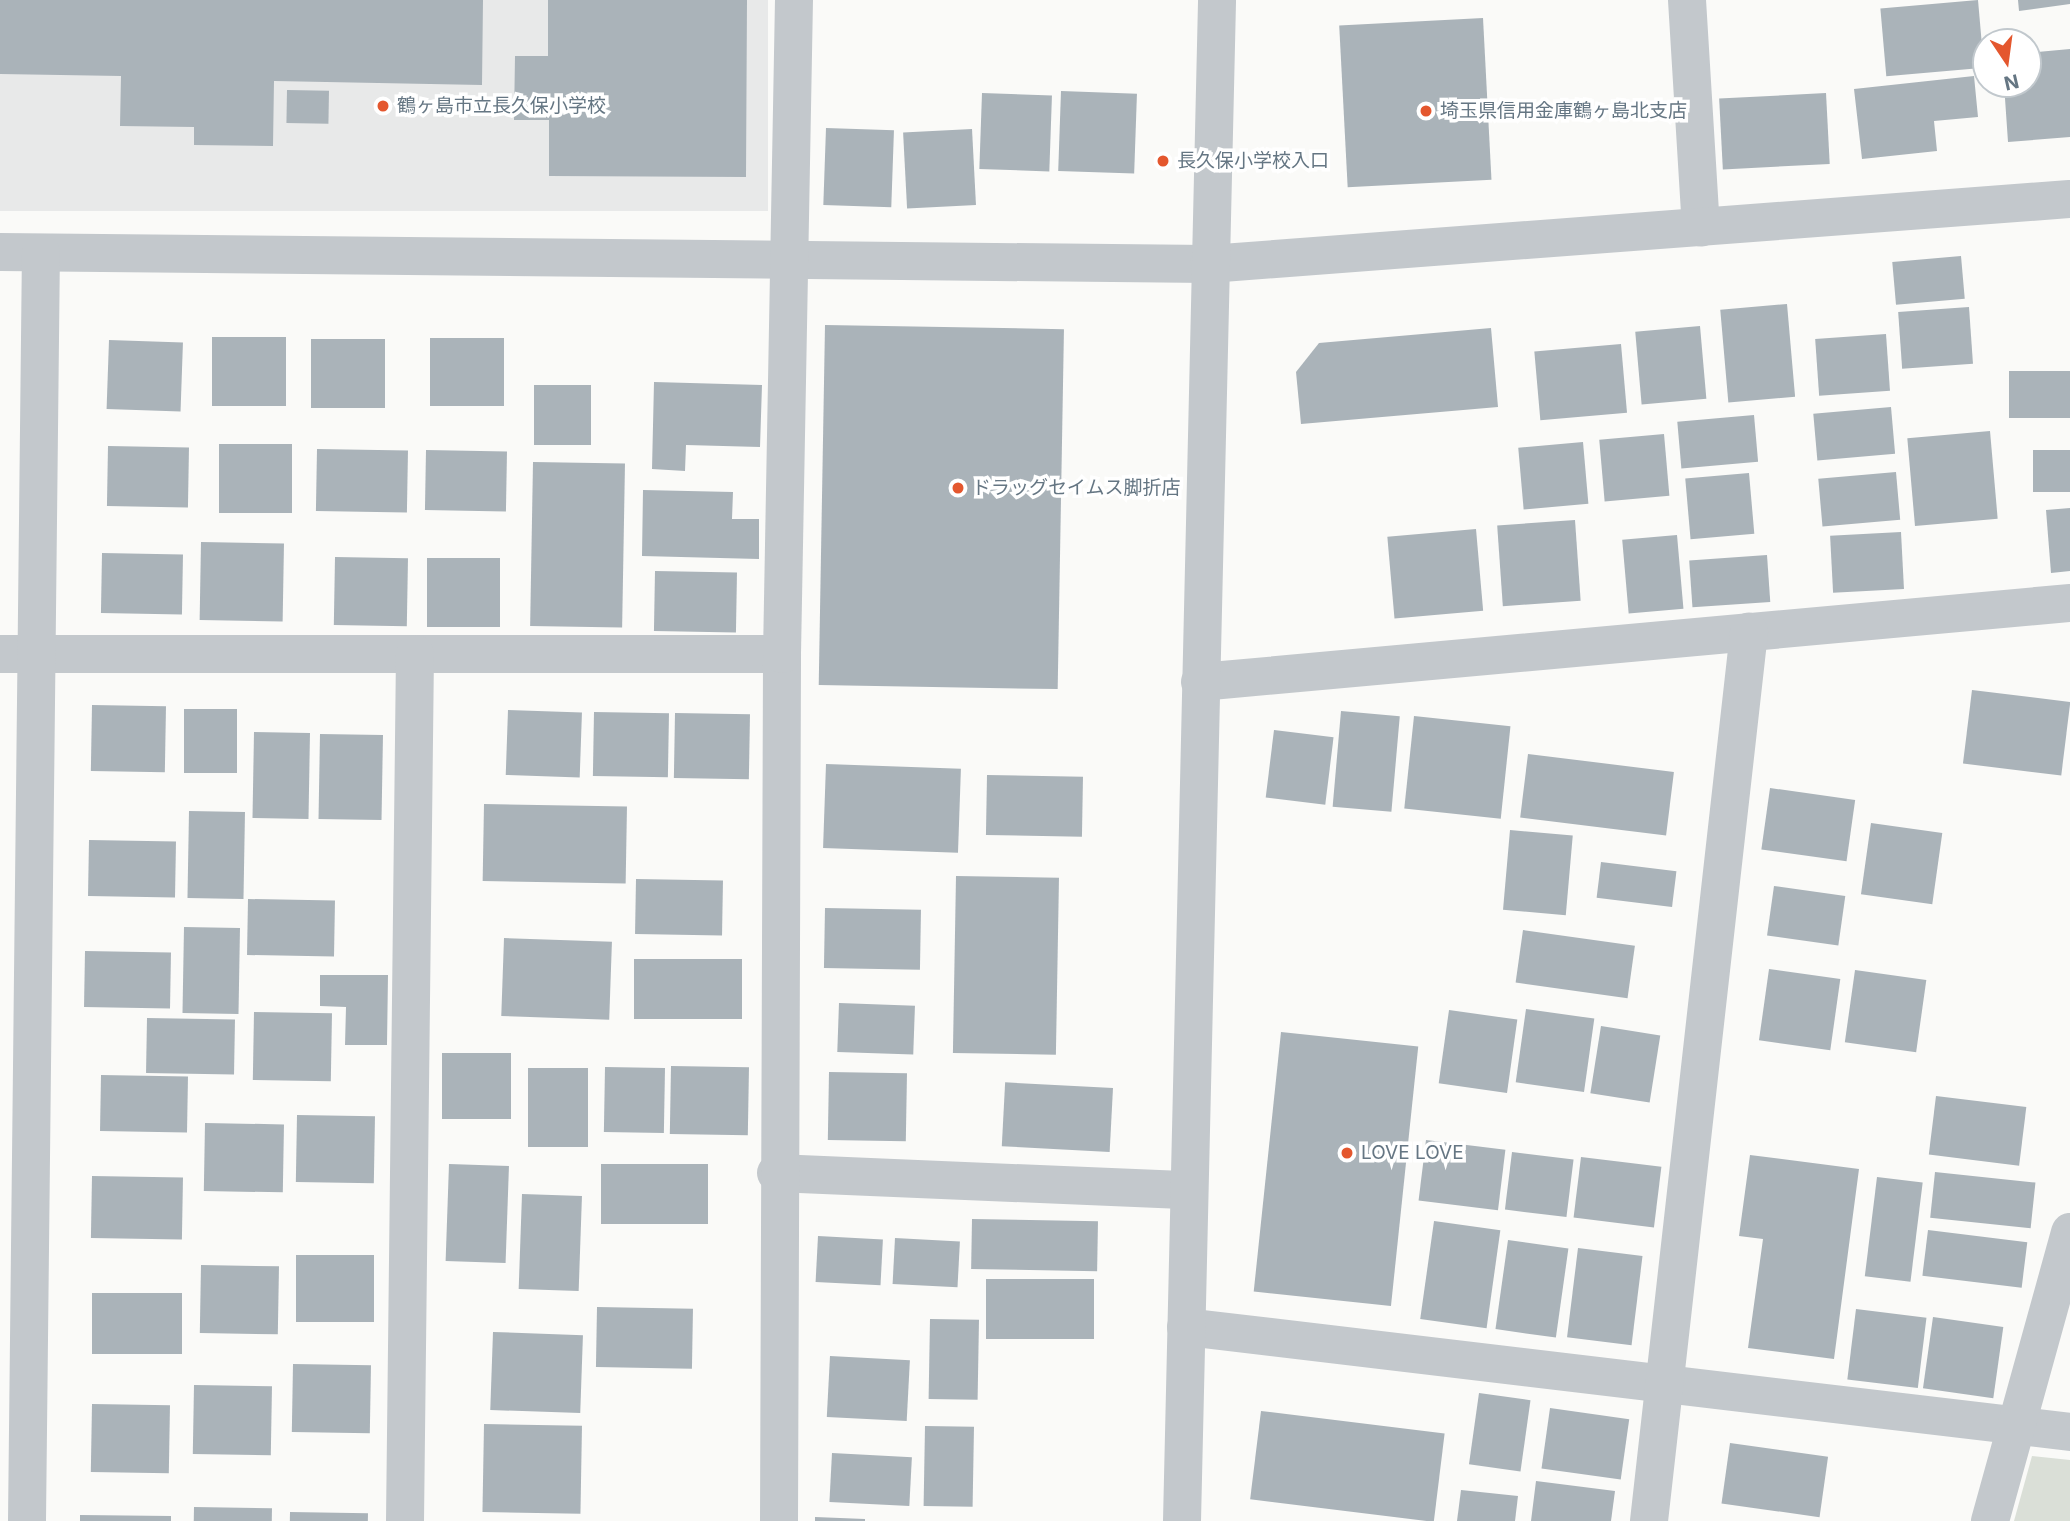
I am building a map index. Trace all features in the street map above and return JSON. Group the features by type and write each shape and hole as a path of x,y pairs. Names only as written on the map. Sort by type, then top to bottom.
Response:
{"street":[{"path":"779,1521 776,1173 794,0"},
{"path":"1182,1521 1217,0"},
{"path":"1687,0 1701,228"},
{"path":"0,252 791,256 1209,264 2070,199"},
{"path":"27,1521 18,654 41,253"},
{"path":"1200,682 2070,603"},
{"path":"1649,1521 1749,632"},
{"path":"18,654 782,654"},
{"path":"405,1521 415,654"},
{"path":"776,1173 1189,1190"},
{"path":"1990,1521 2070,1232"},
{"path":"1186,1328 2070,1432"}],"shaded area":[{"name":"鶴ヶ島市立長久保小学校","path":"0,0 768,0 768,211 0,211"},
{"path":"2032,1456 2070,1460 2070,1521 2014,1521"}],"building":[{"path":"0,0 483,0 482,85 274,81 273,146 194,145 194,127 120,126 121,76 0,74"},
{"path":"548,0 747,0 746,177 549,176 549,120 514,120 515,56 548,56"},
{"path":"1978,0 1980,28 1972,28 1972,69 1886,76 1880,9"},
{"path":"2018,0 2070,0 2070,4 2019,11"},
{"path":"1483,18 1491,180 1348,187 1339,26"},
{"path":"2070,49 2070,137 2008,142 2005,98 2042,98 2042,52"},
{"path":"1972,76 1972,98 1976,98 1978,117 1934,121 1937,151 1862,159 1854,89"},
{"path":"287,90 329,91 328,124 286,123"},
{"path":"1061,91 1137,94 1134,174 1058,171"},
{"path":"982,93 1052,95 1049,171 979,169"},
{"path":"1826,93 1830,164 1723,170 1719,99"},
{"path":"826,128 894,130 891,207 823,205"},
{"path":"972,129 976,205 907,209 903,133"},
{"path":"1961,256 1965,299 1896,305 1892,262"},
{"path":"1787,304 1795,397 1728,402 1720,310"},
{"path":"1969,307 1973,364 1902,369 1898,312"},
{"path":"825,325 1064,329 1058,689 819,685"},
{"path":"1700,326 1706,399 1642,404 1635,332"},
{"path":"1491,328 1498,407 1301,424 1296,372 1319,343"},
{"path":"1886,334 1890,391 1819,396 1815,339"},
{"path":"212,337 286,337 286,406 212,406"},
{"path":"430,338 504,338 504,406 430,406"},
{"path":"311,339 385,339 385,408 311,408"},
{"path":"109,340 183,343 181,412 107,409"},
{"path":"1621,344 1627,413 1540,420 1534,352"},
{"path":"2009,371 2070,371 2070,418 2009,418"},
{"path":"654,382 762,385 760,447 686,445 685,471 652,469"},
{"path":"534,385 591,385 591,445 534,445"},
{"path":"1891,407 1895,454 1817,461 1813,414"},
{"path":"1754,415 1758,462 1681,469 1677,422"},
{"path":"1990,431 1998,519 1915,526 1907,438"},
{"path":"1664,434 1669,496 1605,501 1599,440"},
{"path":"1583,442 1588,504 1524,509 1518,448"},
{"path":"219,444 292,444 292,513 219,513"},
{"path":"108,446 189,447 188,507 107,506"},
{"path":"317,449 408,451 407,513 316,511"},
{"path":"426,450 507,451 506,511 425,510"},
{"path":"2033,450 2070,450 2070,492 2033,492"},
{"path":"533,462 625,464 622,628 530,626"},
{"path":"1896,472 1900,520 1822,527 1818,479"},
{"path":"1749,473 1754,534 1691,539 1685,479"},
{"path":"643,490 733,492 732,519 759,519 759,559 642,556"},
{"path":"2070,508 2070,571 2051,573 2046,510"},
{"path":"1575,520 1581,601 1503,606 1497,525"},
{"path":"1476,529 1483,611 1394,618 1387,537"},
{"path":"1901,532 1904,589 1833,593 1830,536"},
{"path":"1677,535 1683,609 1629,614 1622,540"},
{"path":"201,542 284,543 283,621 200,620"},
{"path":"102,553 183,554 182,614 101,613"},
{"path":"1767,555 1770,602 1692,607 1689,560"},
{"path":"335,557 408,558 407,626 334,625"},
{"path":"427,558 500,558 500,627 427,627"},
{"path":"655,571 737,572 736,632 654,631"},
{"path":"1972,690 2070,702 2061,776 1963,763"},
{"path":"92,705 166,706 165,772 91,771"},
{"path":"184,709 237,709 237,773 184,773"},
{"path":"508,710 582,713 580,778 506,775"},
{"path":"1341,711 1400,716 1391,812 1333,807"},
{"path":"594,712 669,713 668,777 593,776"},
{"path":"675,713 750,714 749,779 674,778"},
{"path":"1414,716 1510,726 1501,819 1404,808"},
{"path":"1274,730 1334,737 1325,805 1266,797"},
{"path":"254,732 310,733 308,819 252,818"},
{"path":"320,734 383,735 382,820 319,819"},
{"path":"1528,754 1674,772 1666,835 1520,818"},
{"path":"826,764 961,769 958,853 823,848"},
{"path":"987,775 1083,777 1082,837 986,835"},
{"path":"1770,788 1855,800 1847,861 1761,849"},
{"path":"484,804 627,806 626,883 483,881"},
{"path":"189,811 245,812 243,899 187,898"},
{"path":"1871,823 1942,833 1932,904 1861,894"},
{"path":"1510,830 1573,835 1566,915 1503,910"},
{"path":"89,840 176,842 175,898 88,896"},
{"path":"1601,862 1676,871 1672,907 1597,898"},
{"path":"956,876 1059,878 1056,1055 953,1053"},
{"path":"636,879 723,881 722,936 635,934"},
{"path":"1774,886 1845,896 1838,946 1767,936"},
{"path":"248,899 335,901 334,957 247,955"},
{"path":"825,908 921,910 920,970 824,968"},
{"path":"184,927 240,928 238,1014 182,1013"},
{"path":"1523,930 1635,946 1628,998 1516,982"},
{"path":"504,938 612,942 609,1020 501,1016"},
{"path":"85,951 171,953 170,1008 84,1007"},
{"path":"634,959 742,959 742,1019 634,1019"},
{"path":"1769,969 1840,979 1830,1050 1759,1040"},
{"path":"1855,970 1926,980 1916,1052 1845,1042"},
{"path":"320,975 388,975 387,1045 345,1045 346,1007 320,1006"},
{"path":"839,1003 915,1006 913,1055 837,1052"},
{"path":"1526,1009 1594,1019 1584,1092 1516,1082"},
{"path":"1449,1010 1517,1020 1507,1093 1439,1083"},
{"path":"254,1012 332,1013 331,1081 253,1080"},
{"path":"147,1018 235,1020 234,1075 146,1073"},
{"path":"1601,1026 1660,1035 1650,1103 1590,1093"},
{"path":"1281,1032 1418,1046 1391,1306 1254,1292"},
{"path":"442,1053 511,1053 511,1119 442,1119"},
{"path":"671,1066 749,1067 748,1135 670,1134"},
{"path":"605,1067 665,1068 664,1133 604,1132"},
{"path":"528,1068 588,1068 588,1147 528,1147"},
{"path":"829,1072 907,1073 906,1141 828,1140"},
{"path":"101,1075 188,1077 187,1133 100,1131"},
{"path":"1005,1082 1113,1088 1110,1152 1002,1146"},
{"path":"1936,1096 2026,1107 2019,1166 1929,1155"},
{"path":"297,1115 375,1116 374,1183 296,1182"},
{"path":"205,1123 284,1124 283,1192 204,1191"},
{"path":"1426,1140 1505,1150 1498,1210 1419,1201"},
{"path":"1512,1152 1574,1160 1566,1217 1505,1210"},
{"path":"1750,1155 1859,1169 1834,1359 1748,1348 1763,1239 1739,1236"},
{"path":"1581,1157 1661,1167 1654,1227 1574,1218"},
{"path":"449,1164 509,1166 506,1263 446,1261"},
{"path":"601,1164 708,1164 708,1224 601,1224"},
{"path":"1935,1172 2035,1183 2031,1228 1930,1218"},
{"path":"92,1176 183,1178 182,1240 91,1238"},
{"path":"1877,1177 1923,1183 1910,1282 1865,1276"},
{"path":"522,1194 582,1196 579,1291 519,1289"},
{"path":"972,1219 1098,1221 1097,1271 971,1269"},
{"path":"1434,1221 1500,1230 1487,1328 1420,1319"},
{"path":"1928,1230 2027,1242 2022,1288 1922,1276"},
{"path":"818,1236 883,1239 881,1285 816,1282"},
{"path":"895,1238 960,1241 958,1287 893,1284"},
{"path":"1508,1240 1568,1248 1556,1338 1495,1329"},
{"path":"1578,1248 1643,1256 1632,1345 1567,1337"},
{"path":"296,1255 374,1255 374,1322 296,1322"},
{"path":"201,1265 279,1266 278,1334 200,1333"},
{"path":"986,1279 1094,1279 1094,1339 986,1339"},
{"path":"92,1293 182,1293 182,1354 92,1354"},
{"path":"597,1307 693,1309 692,1369 596,1367"},
{"path":"1856,1309 1926,1318 1918,1388 1847,1379"},
{"path":"1933,1317 2003,1327 1993,1398 1923,1388"},
{"path":"930,1319 979,1320 978,1400 929,1399"},
{"path":"493,1332 583,1335 580,1413 490,1410"},
{"path":"830,1356 910,1360 907,1421 827,1417"},
{"path":"293,1364 371,1365 370,1433 292,1432"},
{"path":"194,1385 272,1386 271,1455 193,1454"},
{"path":"1479,1393 1530,1400 1520,1472 1469,1464"},
{"path":"92,1404 170,1405 169,1473 91,1472"},
{"path":"1550,1408 1629,1419 1621,1480 1542,1468"},
{"path":"1261,1411 1445,1434 1434,1521 1250,1499"},
{"path":"484,1424 582,1426 580,1514 482,1512"},
{"path":"925,1426 974,1427 973,1507 924,1506"},
{"path":"1730,1443 1828,1457 1820,1517 1722,1503"},
{"path":"832,1453 912,1457 909,1506 829,1502"},
{"path":"1536,1481 1615,1491 1611,1521 1531,1521"},
{"path":"1461,1490 1518,1496 1515,1521 1457,1521"},
{"path":"194,1507 272,1508 272,1521 194,1521"},
{"path":"290,1512 368,1513 368,1521 290,1521"},
{"path":"80,1515 171,1516 171,1521 80,1521"},
{"path":"815,1517 865,1519 865,1521 815,1521"}],"place":[{"name":"鶴ヶ島市立長久保小学校","path":"383,106"},
{"name":"埼玉県信用金庫鶴ヶ島北支店","path":"1426,111"},
{"name":"長久保小学校入口","path":"1163,161"},
{"name":"ドラッグセイムス脚折店","path":"958,488"},
{"name":"LOVE LOVE","path":"1347,1153"}]}
